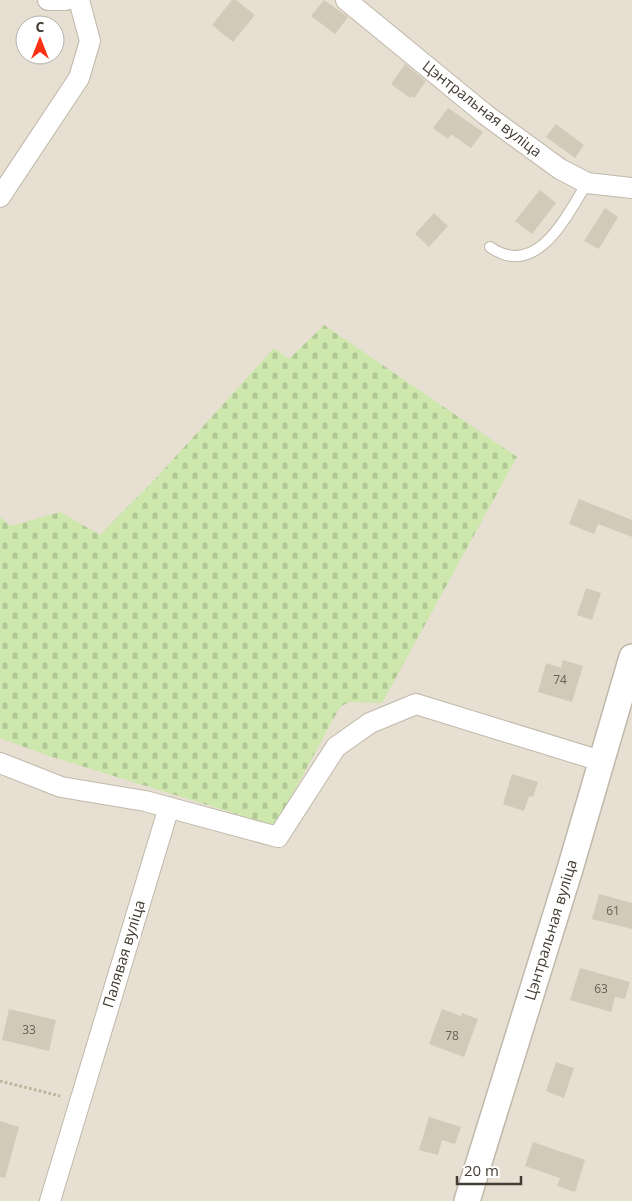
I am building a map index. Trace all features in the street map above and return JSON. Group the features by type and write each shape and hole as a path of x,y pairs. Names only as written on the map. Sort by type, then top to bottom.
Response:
{"street":[{"path":"48,0 66,0"},
{"path":"0,197 79,78 90,41 79,0"},
{"name":"Цэнтральная вуліца","path":"346,0 486,115 560,169 587,183 632,188"},
{"name":"Цэнтральная вуліца","path":"467,1201 632,657"},
{"path":"0,763 61,787 145,801 278,837 336,747 370,723 416,704 601,761"},
{"name":"Палявая вуліца","path":"50,1201 169,807"}],"lane":[{"path":"490,247 497,252 517,256 539,249 557,229 587,183"}],"path":[{"path":"0,1081 79,1102"}],"shaded area":[{"path":"0,0 632,0 632,1201 0,1201"}],"green space":[{"path":"324,325 517,457 382,703 349,702 340,707 275,826 46,755 0,738 0,517 11,526 60,512 100,535 158,476 274,348 289,359"}],"building":[{"path":"232,0 236,0 255,15 233,42 212,25"},
{"path":"324,0 348,17 335,34 311,16"},
{"path":"405,64 426,81 414,98 411,96 410,98 391,84"},
{"path":"448,108 483,132 471,148 451,134 448,139 433,128"},
{"path":"556,124 584,145 575,158 546,137"},
{"path":"540,190 556,203 532,234 515,221"},
{"path":"605,208 618,217 599,249 584,241"},
{"path":"434,213 448,226 429,247 415,234"},
{"path":"579,499 632,520 632,537 598,524 594,534 569,524"},
{"path":"586,588 601,593 592,620 577,615"},
{"path":"563,660 583,666 572,702 538,692 546,663 561,668"},
{"path":"512,774 538,782 533,797 529,796 524,811 503,804"},
{"path":"599,894 632,903 632,929 592,919"},
{"path":"580,968 630,982 625,999 615,997 611,1012 570,1000"},
{"path":"9,1009 56,1020 49,1051 2,1040"},
{"path":"442,1009 461,1016 462,1013 478,1019 464,1057 429,1044"},
{"path":"556,1062 574,1068 564,1098 546,1091"},
{"path":"429,1117 461,1127 455,1144 442,1140 438,1155 419,1150"},
{"path":"0,1121 19,1127 5,1178 0,1177"},
{"path":"533,1142 585,1160 575,1192 557,1186 560,1178 525,1166"}]}
